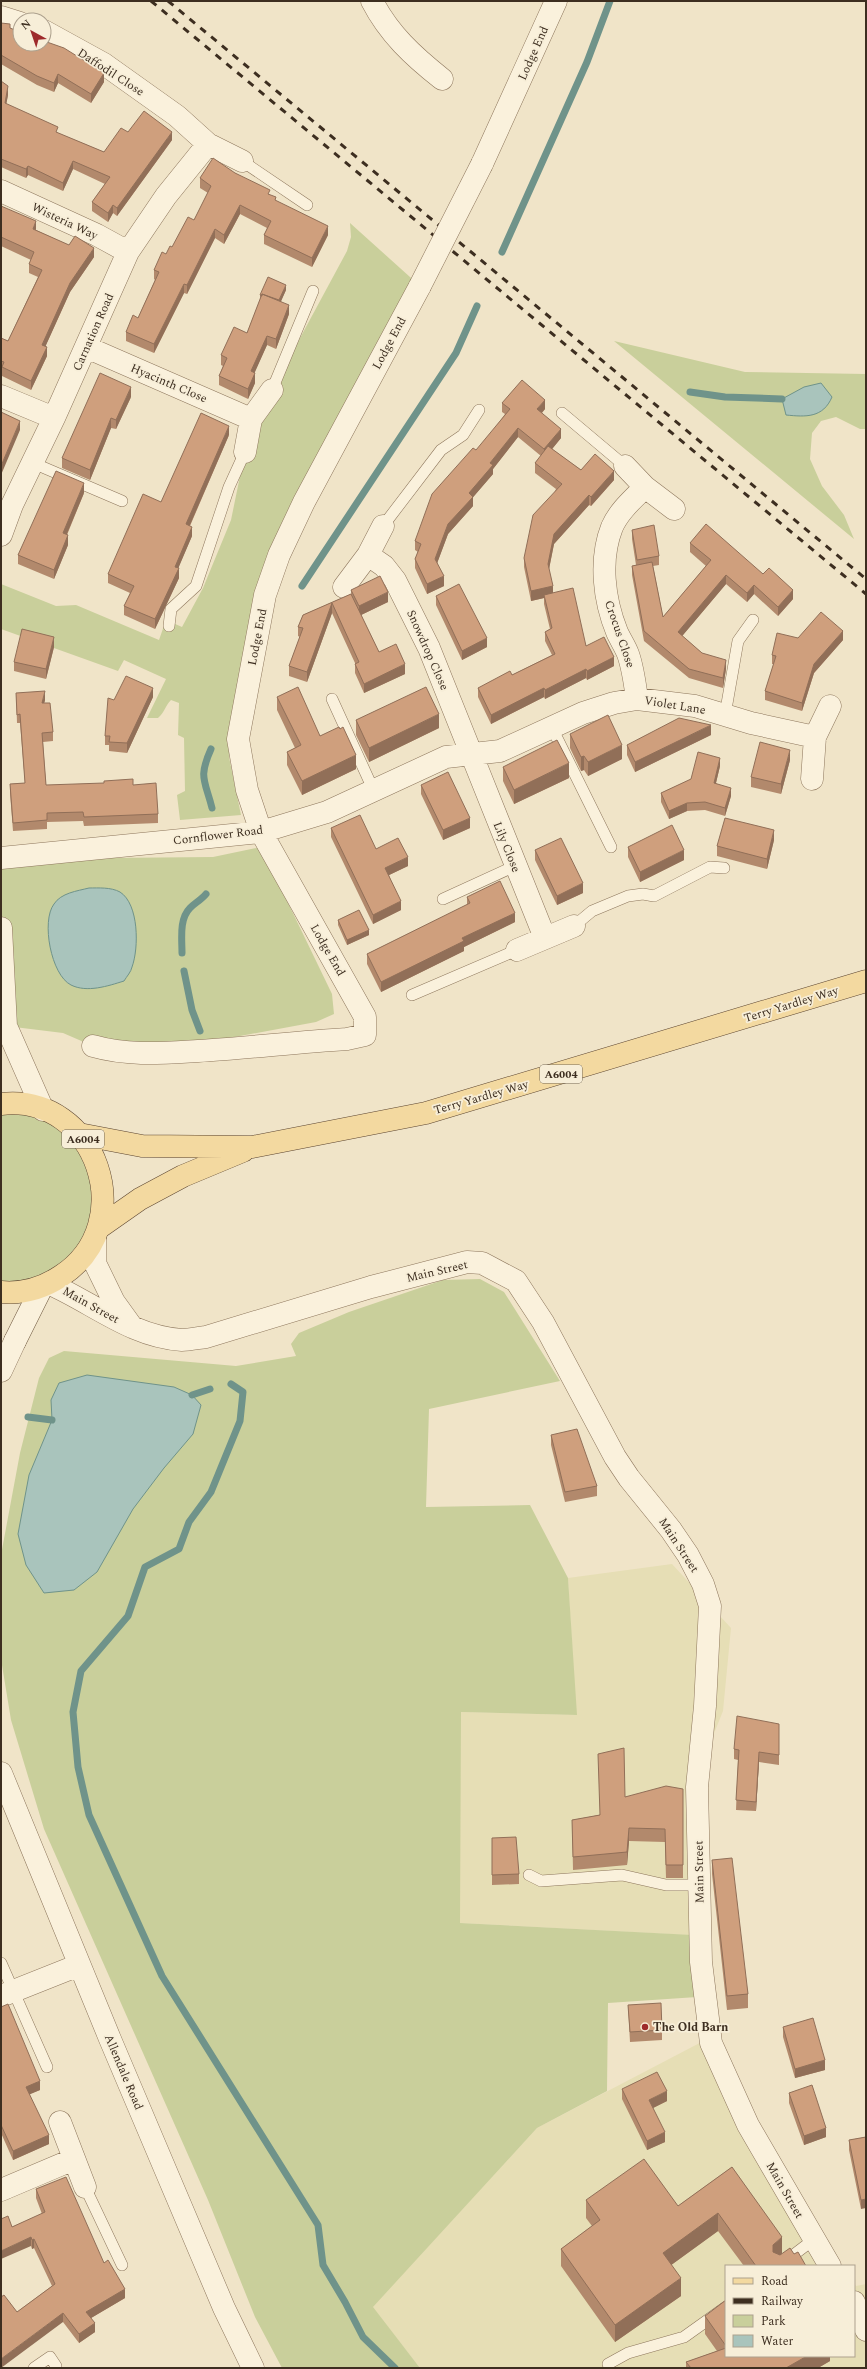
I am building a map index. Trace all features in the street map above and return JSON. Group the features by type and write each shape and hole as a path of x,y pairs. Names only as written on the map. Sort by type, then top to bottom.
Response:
{"main road":[{"name":"Terry Yardley Way","path":"79,1134 142,1146 252,1147 426,1113 592,1065 866,981"},
{"name":"A6004","path":"1,1104 26,1105 43,1110 59,1117 79,1134 98,1165 103,1186 104,1200 97,1233 72,1269 46,1285 14,1293 1,1292"},
{"name":"Terry Yardley Way","path":"97,1233 140,1200 183,1176 252,1147"}],"street":[{"path":"372,1 391,31 411,54 442,79"},
{"name":"Lodge End","path":"93,1046 111,1051 143,1054 347,1039 365,1035 365,1017 261,832 249,796 238,739 265,595 279,555 304,502 420,286 482,164 556,1"},
{"path":"1,17 12,20"},
{"name":"Daffodil Close","path":"52,35 104,64 177,116 208,144"},
{"path":"208,144 242,161"},
{"name":"Carnation Road","path":"1,535 12,505 54,418 128,252 166,196 208,144"},
{"name":"Wisteria Way","path":"1,191 97,235 128,252"},
{"name":"Hyacinth Close","path":"86,347 251,419"},
{"path":"245,452 251,419 272,390"},
{"path":"1,396 54,418"},
{"path":"625,466 645,487 674,509"},
{"name":"Crocus Close","path":"637,699 634,676 628,654 617,632 604,582 605,552 612,526 626,505 645,487"},
{"path":"344,586 368,555 383,526"},
{"name":"Snowdrop Close","path":"368,555 384,566 395,580 429,648 461,727 470,755"},
{"name":"Violet Lane","path":"470,755 500,751 583,713 614,703 637,699 695,706 725,715 816,737"},
{"path":"812,779 816,737 830,706"},
{"name":"Cornflower Road","path":"1,858 261,832 327,812 373,789 446,757 470,755"},
{"name":"Lily Close","path":"470,755 545,938"},
{"path":"517,950 574,926"},
{"path":"1,928 4,1032 43,1110"},
{"name":"Main Street","path":"97,1233 95,1263 114,1302 132,1327"},
{"name":"Main Street","path":"46,1285 110,1318 150,1334 177,1339 206,1337 371,1287 467,1262 482,1263 516,1281 543,1322 615,1457 688,1555 703,1584 710,1606 705,1706 697,1788 701,1962 711,2043 748,2125 813,2240 829,2265"},
{"path":"1,1371 15,1341 46,1285"},
{"name":"Allendale Road","path":"1,1773 79,1965 224,2308 253,2368"},
{"path":"7,1993 79,1965"},
{"path":"60,2122 85,2187"},
{"path":"1,2190 74,2159"},
{"path":"855,2303 866,2330"}],"lane":[{"path":"242,161 307,205"},
{"path":"272,390 313,291"},
{"path":"383,526 441,450 462,435 479,410"},
{"path":"562,413 625,466"},
{"path":"169,626 171,609 196,586 229,487 245,452"},
{"path":"33,463 122,501"},
{"path":"725,715 738,641 753,620"},
{"path":"332,699 373,789"},
{"path":"552,728 611,847"},
{"path":"442,899 515,866"},
{"path":"574,926 592,911 628,896 643,894 654,896 710,867 724,868"},
{"path":"412,995 517,950"},
{"path":"529,1875 541,1881 622,1875 666,1885 700,1885"},
{"path":"1,1963 7,1993 47,2067"},
{"path":"85,2187 122,2265"},
{"path":"780,2265 813,2240"},
{"path":"855,2301 866,2299"},
{"path":"608,2364 628,2353 684,2337 725,2308"},
{"path":"34,2368 50,2357 56,2366"}],"shaded area":[{"path":"672,1564 731,1628 723,1711 703,1761 708,1936 460,1923 460,1712 576,1715 568,1578"},
{"path":"713,2036 811,2223 841,2265 725,2265 725,2357 855,2357 855,2284 856,2286 866,2284 866,2368 420,2368 372,2307 537,2128"}],"green space":[{"path":"350,223 420,286 279,555 240,720 229,757 241,815 180,820 177,795 185,791 184,738 178,735 179,703 171,700 158,718 147,718 166,679 124,660 118,671 1,629 1,584 56,606 76,605 159,640 166,620 182,627 203,588 231,520 245,452 272,390 347,251 351,237"},
{"path":"614,341 745,372 866,374 866,429 860,429 836,417 821,421 812,433 810,459 822,486 844,515 854,539"},
{"path":"261,847 332,994 334,1014 316,1022 143,1054 93,1046 63,1033 6,1026 1,928 1,859 213,857"},
{"path":"1,1104 59,1117 103,1186 73,1268 1,1292"},
{"path":"480,1279 504,1292 560,1381 429,1409 426,1507 530,1505 568,1578 577,1715 461,1712 460,1923 693,1935 697,1997 608,2003 607,2091 537,2128 373,2307 420,2368 282,2368 255,2317 208,2200 44,1829 11,1720 1,1659 1,1555 20,1453 39,1378 49,1358 64,1351 236,1366 296,1356 291,1344 299,1333 349,1312 443,1280"}],"water":[{"path":"821,383 832,397 824,409 813,415 807,416 786,415 782,399 804,387"},
{"path":"89,888 113,889 120,892 131,906 136,927 136,949 134,959 130,972 124,981 91,989 71,985 64,979 58,971 53,959 48,934 50,912 57,900 70,893"},
{"path":"87,1375 174,1387 192,1395 201,1405 193,1434 164,1468 133,1509 97,1572 74,1590 44,1593 26,1565 18,1534 29,1475 52,1420 51,1400 59,1383"}],"building":[{"path":"1,23 10,24 10,28 12,29 12,52 52,52 52,44 64,48 104,73 91,94 58,74 54,83 37,76 1,55"},
{"path":"1,81 8,86 5,103 58,127 56,132 104,152 121,128 128,132 144,111 172,132 117,208 113,205 108,213 92,202 110,177 73,161 63,183 28,166 26,169 1,159"},
{"path":"213,158 235,173 270,190 268,194 276,197 275,200 328,226 312,258 264,235 271,221 240,205 224,235 215,229 187,285 184,284 154,344 126,332 133,315 138,318 159,272 154,270 162,252 166,254 170,246 172,247 188,217 194,220 211,186 200,178"},
{"path":"1,206 36,221 33,229 69,245 75,236 94,248 70,283 42,345 47,347 31,381 2,367 4,362 1,361 1,338 8,341 42,270 29,264 34,252 1,237"},
{"path":"268,277 286,285 279,300 262,294 262,296 260,295"},
{"path":"262,294 289,305 276,339 267,336 251,371 255,373 248,389 219,376 227,358 221,355 234,327 247,333"},
{"path":"100,373 131,387 116,420 111,418 90,470 62,458"},
{"path":"522,380 545,400 537,409 561,429 544,449 518,428 490,463 493,465 469,493 473,497 448,524 435,559 444,576 427,584 415,559 421,544 415,541 432,494 473,448 476,450 510,409 502,403"},
{"path":"1,412 20,421 1,466"},
{"path":"201,413 229,426 186,524 192,527 175,567 179,568 155,619 124,606 134,586 108,574 143,494 161,502"},
{"path":"548,446 581,470 595,454 614,471 591,497 589,495 554,534 548,564 553,586 531,591 524,558 533,515 562,484 535,463"},
{"path":"56,471 84,483 63,533 68,535 54,570 18,555"},
{"path":"706,524 763,574 769,568 793,590 778,607 754,585 747,593 726,575 678,632 702,653 726,660 723,678 689,669 644,631 632,566 652,562 663,617 711,560 690,543"},
{"path":"654,525 659,556 637,560 632,530"},
{"path":"380,576 388,592 359,606 351,590"},
{"path":"459,584 487,638 462,651 436,596"},
{"path":"573,588 586,646 604,637 614,657 587,671 586,669 545,690 544,688 491,715 478,688 510,671 512,675 555,654 545,632 552,628 544,595"},
{"path":"351,594 379,652 396,644 405,664 364,684 355,664 359,662 332,603 307,672 289,666 303,628 298,627 303,615"},
{"path":"821,612 843,631 814,664 802,703 765,691 776,656 772,655 777,633 798,638"},
{"path":"22,629 54,637 46,669 14,662"},
{"path":"126,676 153,688 127,743 109,742 110,736 105,736 108,698 114,700"},
{"path":"298,687 320,736 339,727 340,729 343,727 356,755 302,781 287,752 301,745 277,697"},
{"path":"426,687 439,714 369,748 356,720"},
{"path":"45,691 42,703 50,703 53,732 42,733 46,785 104,783 104,781 133,779 133,785 156,783 158,814 84,817 83,812 47,813 47,820 13,823 10,784 25,783 20,714 17,715 16,693"},
{"path":"608,715 622,745 588,762 584,756 581,757 570,734"},
{"path":"679,718 711,725 635,762 627,745"},
{"path":"557,740 569,763 514,790 503,767"},
{"path":"760,742 790,750 781,784 751,777"},
{"path":"698,752 720,758 714,783 731,788 725,808 705,802 687,803 669,811 661,793 691,779"},
{"path":"448,772 470,818 443,830 421,785"},
{"path":"360,815 376,849 398,838 408,857 385,868 401,901 373,915 331,828"},
{"path":"725,818 774,830 767,859 717,846"},
{"path":"672,825 684,850 640,872 628,847"},
{"path":"561,838 583,883 557,896 535,850"},
{"path":"500,881 515,913 462,938 464,941 381,982 367,954 470,903 467,897"},
{"path":"359,910 369,930 347,940 338,920"},
{"path":"577,1429 597,1486 565,1492 551,1435"},
{"path":"737,1716 779,1724 779,1755 759,1752 756,1802 736,1800 739,1750 734,1749"},
{"path":"624,1748 625,1797 666,1786 683,1789 683,1865 666,1865 665,1829 629,1828 627,1852 573,1857 572,1820 600,1815 598,1754"},
{"path":"516,1837 519,1874 492,1875 492,1838"},
{"path":"732,1858 748,1994 727,1996 712,1860"},
{"name":"The Old Barn","path":"661,2003 662,2030 630,2032 628,2005"},
{"path":"8,2004 40,2081 26,2087 49,2135 13,2151 1,2125 1,2007"},
{"path":"813,2018 825,2060 795,2069 783,2027"},
{"path":"657,2072 667,2091 649,2100 665,2132 647,2141 622,2089"},
{"path":"812,2085 826,2128 804,2136 789,2093"},
{"path":"866,2137 866,2199 861,2200 849,2140"},
{"path":"644,2159 678,2206 732,2167 782,2237 773,2245 773,2252 780,2255 790,2248 794,2254 798,2252 805,2265 755,2265 718,2213 663,2253 681,2278 615,2325 561,2249 600,2220 586,2200"},
{"path":"66,2177 104,2263 108,2260 125,2289 86,2312 95,2323 79,2334 63,2313 1,2359 1,2297 4,2295 17,2312 55,2284 34,2239 32,2240 31,2237 1,2251 1,2219 8,2216 12,2227 45,2212 36,2189"},
{"path":"725,2301 725,2345 705,2316"},
{"path":"725,2348 725,2357 805,2357 786,2368 691,2368 686,2362"}],"waterway":[{"path":"502,252 587,62 610,1"},
{"path":"302,586 456,353 477,306"},
{"path":"690,392 725,397 782,399"},
{"path":"211,749 205,767 204,779 212,808"},
{"path":"182,953 182,929 186,913 206,894"},
{"path":"184,971 192,1010 200,1031"},
{"path":"231,1384 243,1392 240,1421 211,1492 189,1522 179,1549 145,1567 128,1616 81,1671 73,1712 78,1767 89,1815 162,1976 318,2225 323,2265 345,2302 363,2337 395,2368"},
{"path":"192,1395 210,1389"},
{"path":"28,1417 52,1420"}],"railway":[{"path":"151,1 866,594"},
{"path":"168,1 866,579"}],"place":[{"name":"The Old Barn","path":"645,2027"}]}
